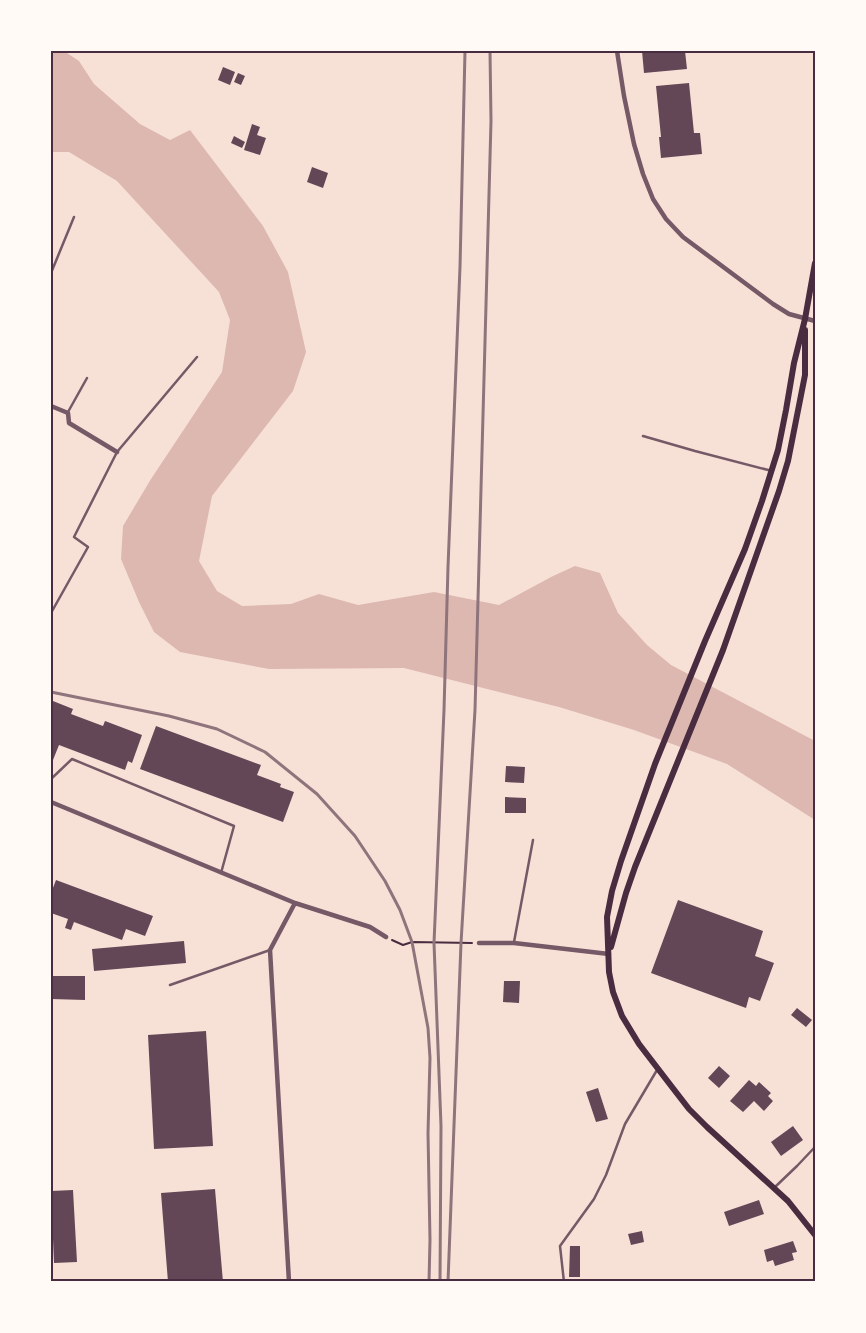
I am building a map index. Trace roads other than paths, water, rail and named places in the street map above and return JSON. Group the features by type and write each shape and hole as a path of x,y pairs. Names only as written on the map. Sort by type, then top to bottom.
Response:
{"main road":[{"path":"815,262 805,319 772,471 745,549 705,640 655,764 621,861 607,917 608,964 611,983 618,1008 632,1033 657,1069 689,1108 775,1188 799,1213 815,1235"},
{"path":"609,954 632,876 723,650 788,461 805,374 805,319"}],"street":[{"path":"617,51 634,144 653,198 666,219 690,243 773,304 789,314 815,321"},
{"path":"51,406 68,413 69,424 117,452"},
{"path":"51,802 295,902 370,927 386,937"},
{"path":"289,1282 270,950 295,902"},
{"path":"479,943 514,944 609,954"}],"lane":[{"path":"51,272 74,217"},
{"path":"51,613 88,547 74,537 117,452 197,356"},
{"path":"68,413 87,378"},
{"path":"643,436 772,471"},
{"path":"51,779 72,759 234,826 221,873"},
{"path":"514,944 533,840"},
{"path":"170,985 270,950"},
{"path":"564,1282 560,1246 594,1199 606,1175 625,1124 657,1069"},
{"path":"775,1188 815,1147"}],"railway":[{"path":"440,1282 441,1126 434,943 460,267 465,51"},
{"path":"448,1282 461,943 475,710 491,121 490,51"},
{"path":"51,692 169,716 217,729 265,752 317,794 355,836 385,881 400,910 412,942 428,1028 430,1058 428,1133 429,1282"}]}
